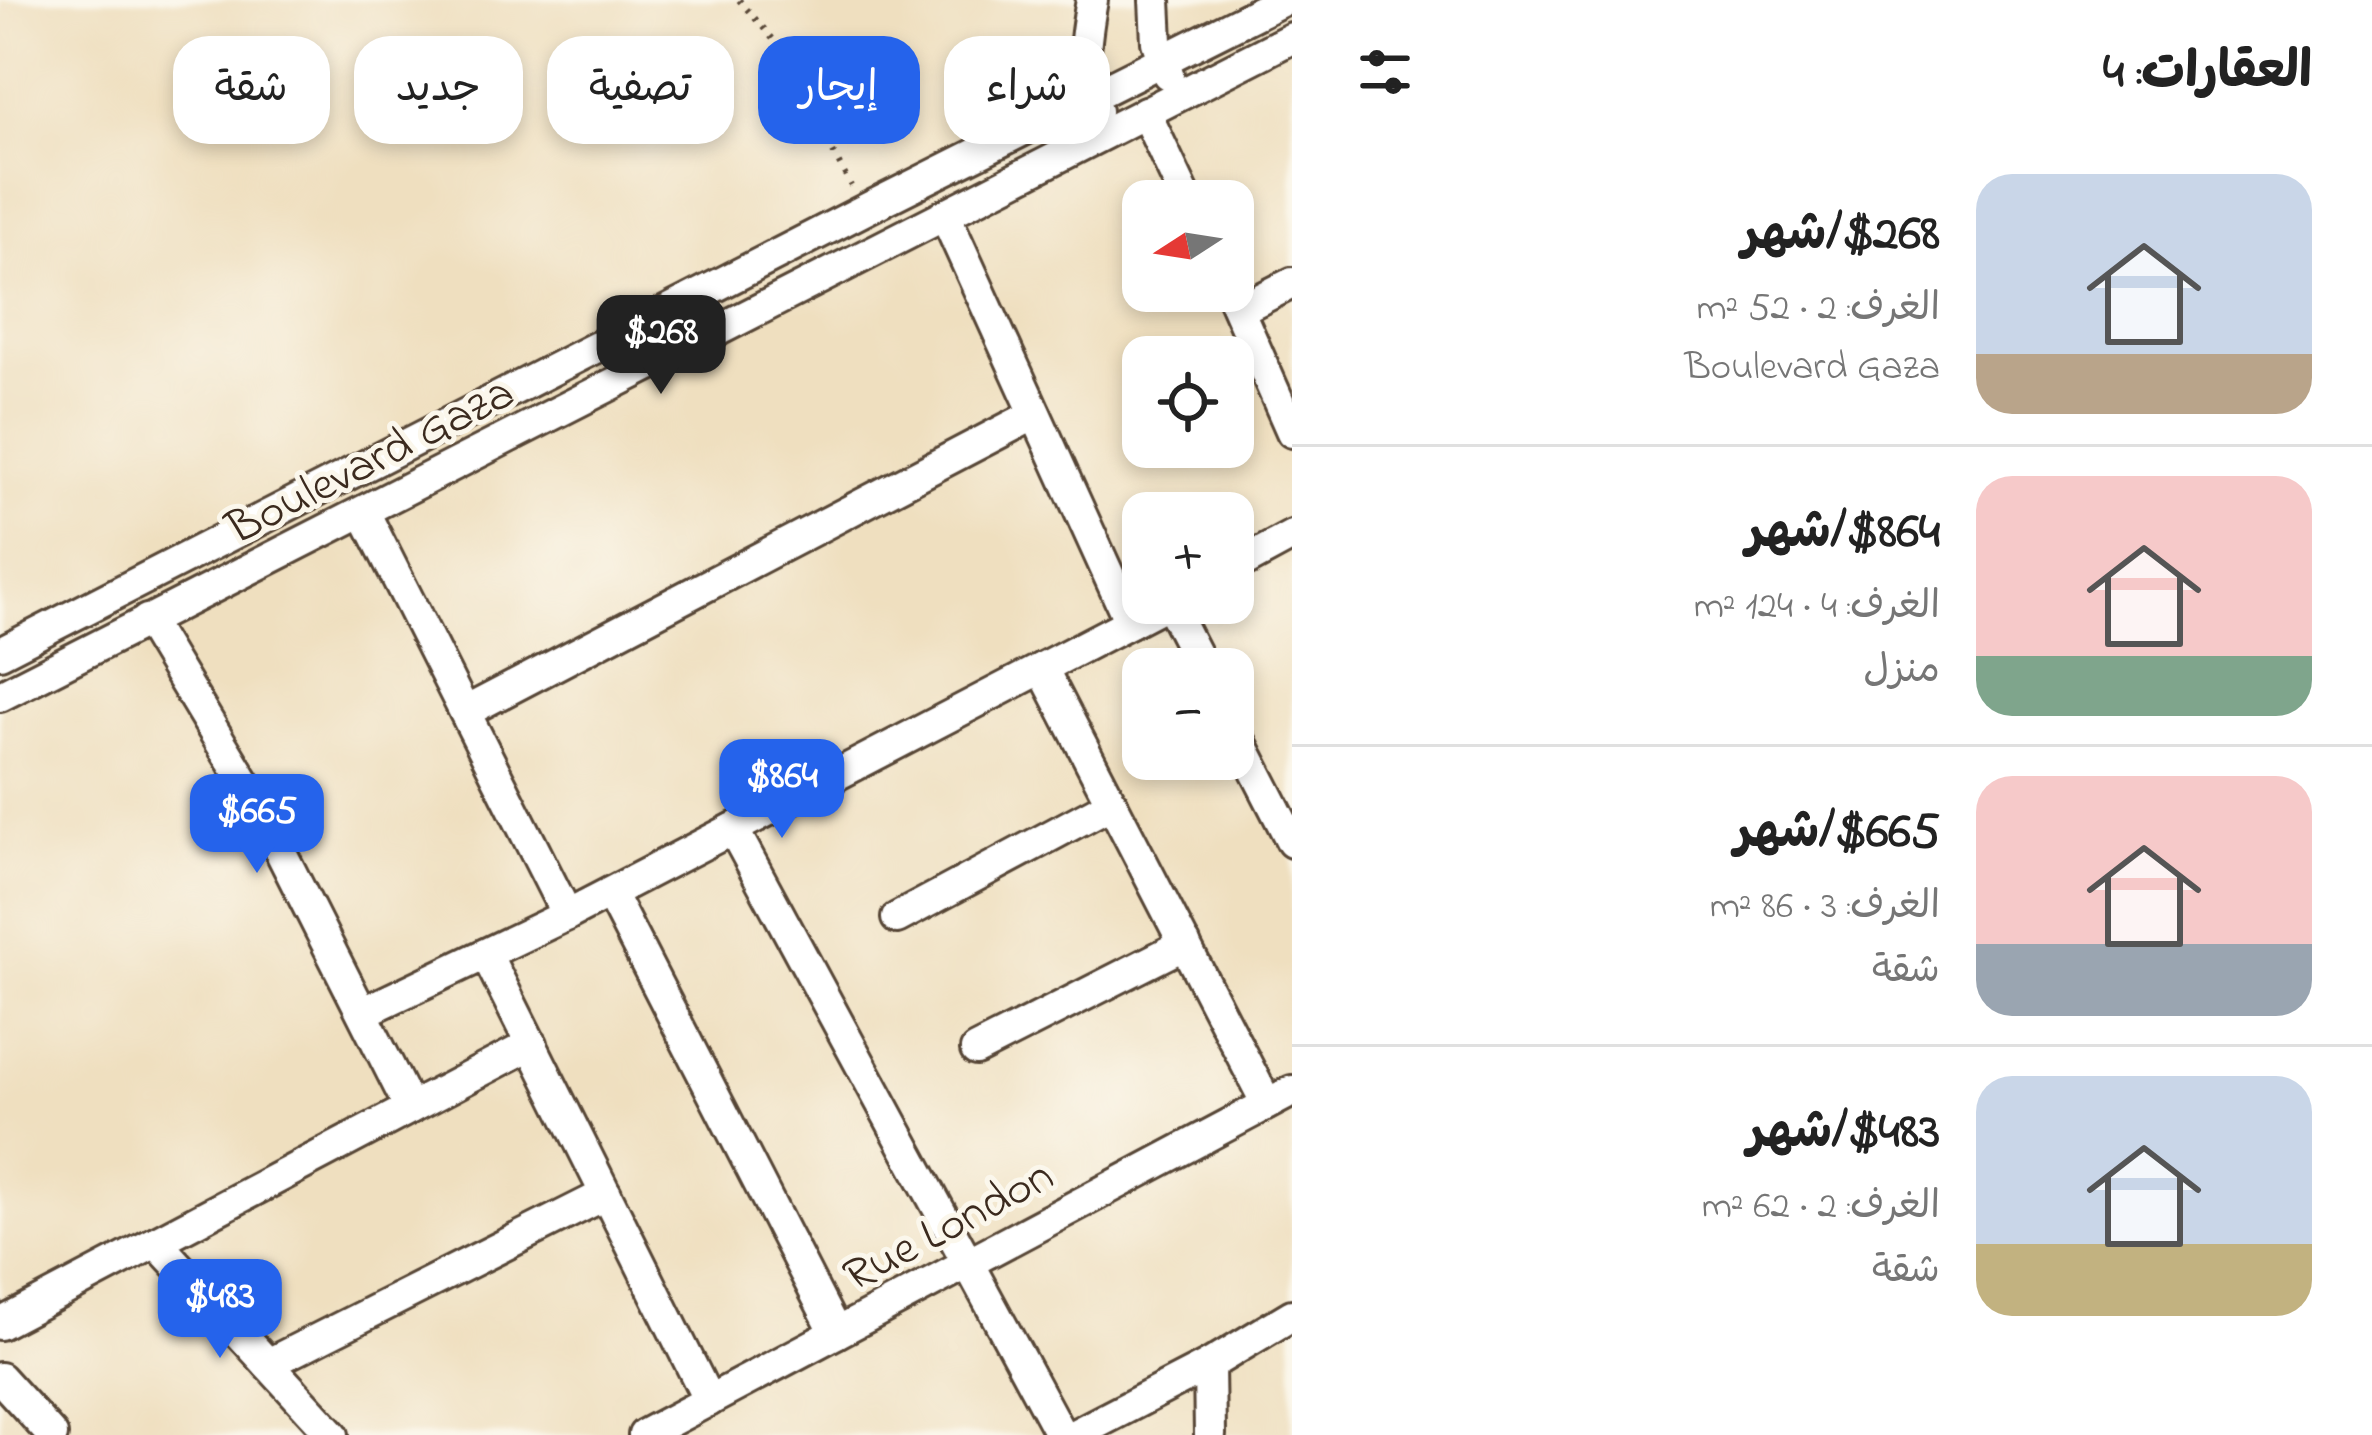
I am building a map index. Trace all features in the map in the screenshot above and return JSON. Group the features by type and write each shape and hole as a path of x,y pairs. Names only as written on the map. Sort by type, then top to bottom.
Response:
{"street":[{"path":"1086,36 1092,0"},
{"path":"1155,0 1162,61 1179,95"},
{"name":"Boulevard Gaza","path":"1110,87 1283,0"},
{"name":"Boulevard Gaza","path":"1110,131 1292,38"},
{"path":"1145,112 1177,180"},
{"name":"Boulevard Gaza","path":"0,653 995,144"},
{"name":"Boulevard Gaza","path":"0,696 1084,144"},
{"path":"945,214 1122,605"},
{"path":"1254,294 1292,283"},
{"path":"1239,312 1292,432"},
{"path":"465,712 1035,415"},
{"path":"364,512 567,915"},
{"path":"1254,557 1292,536"},
{"path":"147,620 251,793 410,1108"},
{"path":"364,1012 567,915 1126,624"},
{"path":"1042,668 1185,944 1280,1097"},
{"path":"1254,769 1292,842"},
{"path":"897,918 1112,803"},
{"path":"733,829 1061,1435"},
{"path":"610,893 836,1333"},
{"path":"976,1050 1185,944"},
{"path":"486,954 709,1401"},
{"path":"0,1324 532,1044"},
{"name":"Rue London","path":"644,1435 1280,1097"},
{"path":"268,1364 606,1194"},
{"path":"156,1242 333,1435"},
{"path":"1075,1435 1292,1315"},
{"path":"1209,1365 1210,1435"},
{"path":"0,1378 52,1435"}],"path":[{"path":"739,0 773,39 846,178 868,208"}]}
